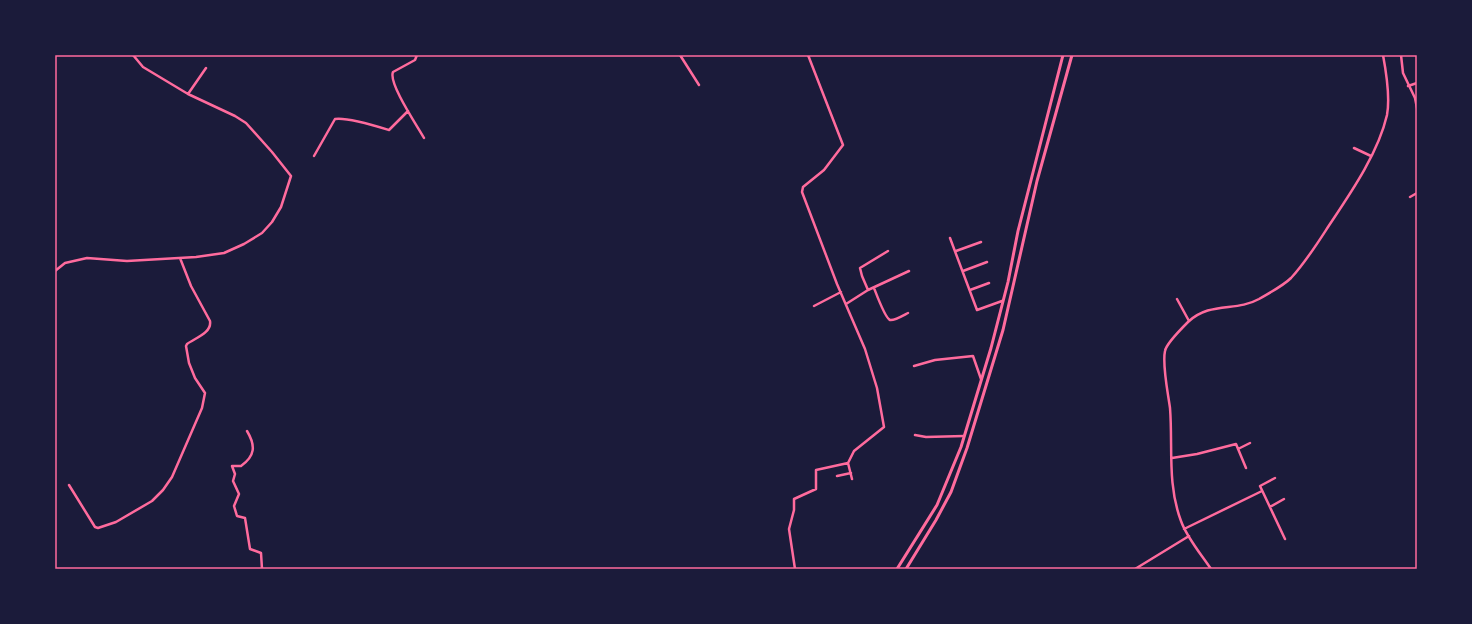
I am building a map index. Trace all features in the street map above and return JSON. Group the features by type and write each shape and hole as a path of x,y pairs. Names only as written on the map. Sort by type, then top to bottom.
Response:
{"street":[{"path":"55,271 65,263 87,258 127,261 180,258 224,253 244,244 262,233 272,222 281,207 291,178 272,152 246,124 235,116 188,94 144,67 133,55"},
{"path":"417,55 415,60 393,72 392,75 397,92 424,138"},
{"path":"680,55 699,85"},
{"path":"808,55 843,145 824,170 803,187 802,192 840,292 872,369 884,427 854,451 848,463 852,479"},
{"path":"898,569 937,505 949,478 964,436 991,348 1020,224 1063,55"},
{"path":"906,569 936,520 955,483 981,404 1003,330 1037,181 1072,55"},
{"path":"1211,569 1184,529 1179,516 1172,486 1170,410 1164,351 1168,344 1189,321 1201,312 1218,307 1252,302 1290,279 1318,242 1351,193 1371,156 1387,114 1387,85 1383,55"},
{"path":"1401,55 1403,73 1415,98 1417,108"},
{"path":"188,94 206,68"},
{"path":"1408,86 1417,82"},
{"path":"314,156 335,119 343,119 374,125 389,130 408,111"},
{"path":"1354,148 1371,156"},
{"path":"1410,197 1417,193"},
{"path":"950,238 978,310 1002,301"},
{"path":"956,251 981,242"},
{"path":"868,290 860,268 888,251"},
{"path":"69,485 95,527 98,528 116,522 152,501 163,490 172,477 205,398 205,393 195,378 189,363 186,346 209,329 211,325 191,286 180,258"},
{"path":"963,271 987,262"},
{"path":"846,304 868,290 909,272"},
{"path":"970,290 989,283"},
{"path":"874,288 885,315 889,319 892,320 908,313"},
{"path":"814,306 840,292"},
{"path":"1177,299 1189,321"},
{"path":"914,366 928,362 973,356 981,380"},
{"path":"974,403 981,404"},
{"path":"247,431 251,440 253,453 235,474 233,481 239,494 234,506 237,516 245,518 250,549 261,553 262,569"},
{"path":"915,435 926,437 964,436"},
{"path":"1238,449 1250,443"},
{"path":"1172,458 1197,454 1236,444 1246,468"},
{"path":"795,569 789,532 789,525 794,510 794,499 816,489 816,470 848,463"},
{"path":"235,474 232,466 241,466"},
{"path":"836,476 851,473"},
{"path":"949,478 955,483"},
{"path":"1275,478 1260,486 1285,539"},
{"path":"1184,529 1262,491"},
{"path":"1270,507 1284,499"},
{"path":"1135,569 1189,536"}]}
